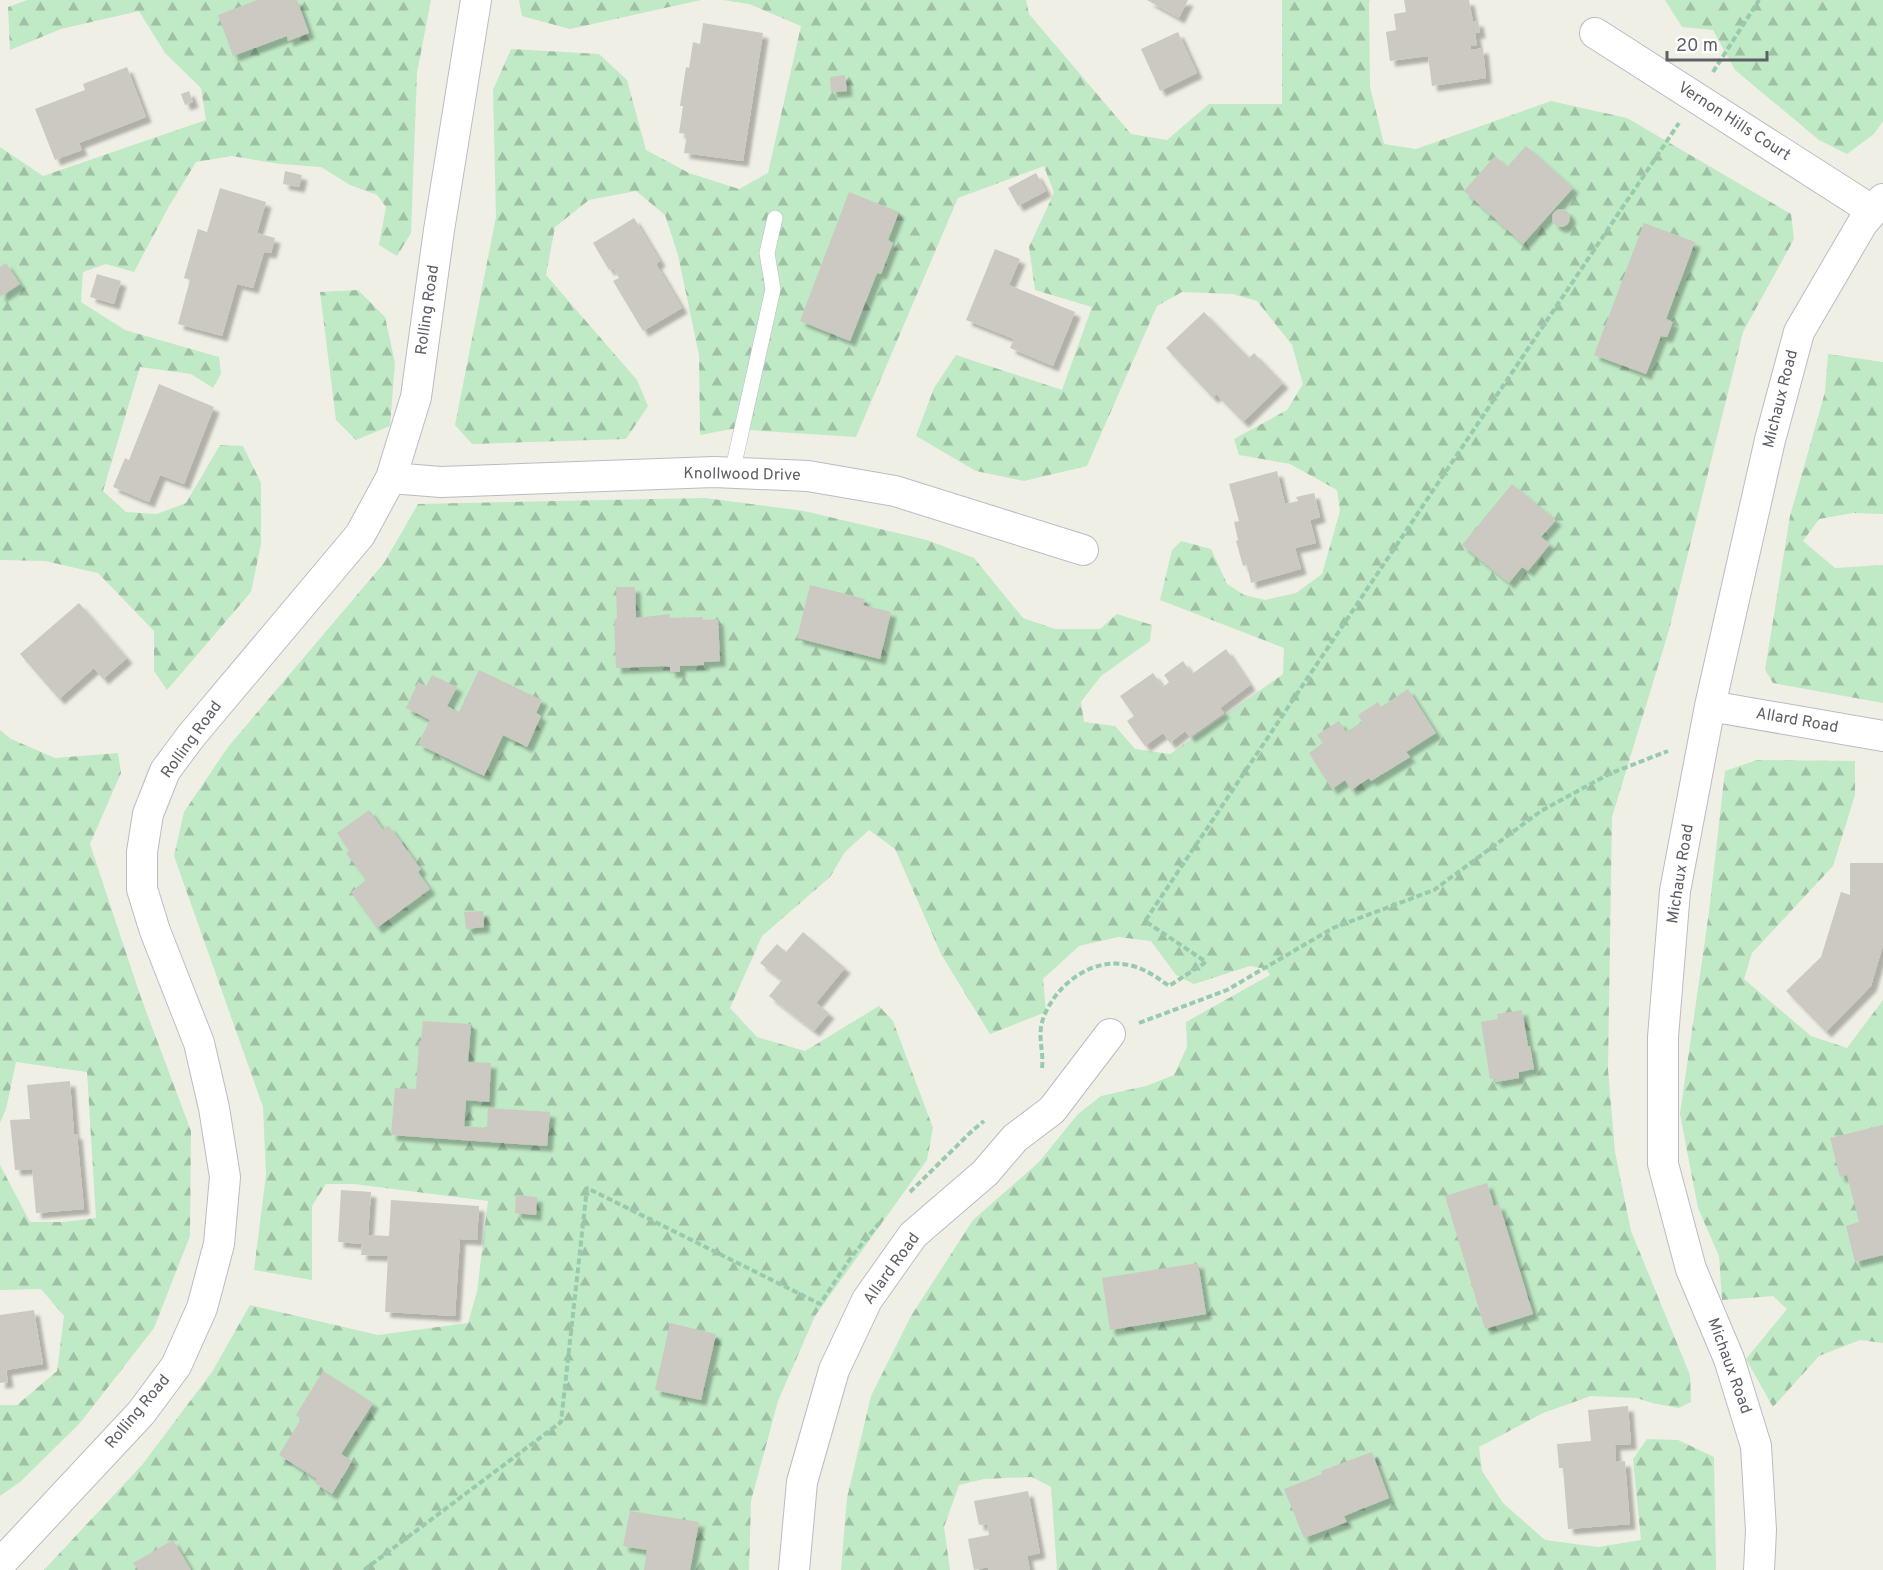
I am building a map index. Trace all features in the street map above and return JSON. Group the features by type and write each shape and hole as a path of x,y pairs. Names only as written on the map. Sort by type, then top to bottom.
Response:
{"street":[{"name":"Rolling Road","path":"0,1564 141,1413 176,1366 202,1308 219,1244 225,1177 214,1108 199,1043 155,931 142,889 142,852 148,814 165,771 191,736 360,535 391,478 416,397 476,0"},
{"name":"Vernon Hills Court","path":"1595,33 1878,205"},
{"name":"Michaux Road","path":"1759,1570 1761,1530 1756,1446 1729,1359 1691,1269 1663,1164 1663,1037 1675,891 1710,706 1770,440 1799,332 1862,224 1878,205"},
{"name":"Knollwood Drive","path":"391,478 441,482 714,472 808,476 896,491 1083,550"},
{"name":"Allard Road","path":"1710,706 1883,736"},
{"name":"Allard Road","path":"794,1570 802,1482 834,1370 867,1300 914,1235 985,1173 1015,1138 1052,1110 1110,1034"}],"lane":[{"path":"732,473 772,289 768,253 775,218"}],"path":[{"path":"1707,80 1759,0"},
{"path":"1041,1075 1043,1065 1039,1038 1042,1020 1054,996 1071,978 1109,963 1132,965 1152,973 1169,986 1206,962 1144,921 1682,119"},
{"path":"1110,1034 1227,990 1333,928 1434,890 1541,812 1610,774 1705,736"},
{"path":"902,1200 990,1116"},
{"path":"364,1570 561,1422 587,1188 820,1304 852,1256 886,1215"}],"green space":[{"path":"27,0 431,0 417,73 411,233 397,256 379,245 386,207 377,195 350,185 321,167 280,164 232,156 196,162 168,208 134,272 106,264 83,272 81,302 125,330 219,357 221,374 213,388 191,374 140,367 103,491 126,512 157,514 186,503 220,445 243,446 261,483 261,544 251,592 167,690 154,671 154,631 98,573 45,561 0,560 0,147 43,176 206,120 201,88 165,53 139,11 61,29 10,50 8,7"},
{"path":"519,0 701,0 570,29 522,16"},
{"path":"723,0 1026,0 1029,14 1131,134 1167,140 1209,104 1282,104 1282,0 1370,0 1370,87 1384,144 1416,149 1551,101 1627,118 1791,214 1794,239 1743,332 1669,630 1612,817 1608,1069 1615,1152 1631,1231 1690,1375 1691,1402 1679,1408 1637,1398 1591,1396 1543,1413 1479,1447 1482,1471 1503,1503 1545,1540 1598,1547 1641,1540 1633,1459 1647,1439 1678,1440 1714,1457 1716,1570 1057,1570 1051,1487 1032,1477 984,1479 959,1485 944,1527 950,1570 841,1570 847,1498 871,1396 911,1316 973,1220 1039,1162 1078,1114 1101,1096 1146,1086 1174,1075 1187,1047 1186,1022 1270,975 1266,969 1250,966 1194,984 1176,975 1151,941 1118,937 1079,946 1043,979 1046,1012 990,1034 941,954 895,849 869,830 845,852 830,877 762,936 730,1008 757,1037 805,1051 879,1006 893,1021 933,1128 927,1160 815,1316 778,1401 751,1501 749,1570 44,1570 142,1465 212,1372 250,1305 378,1335 468,1323 477,1292 488,1201 354,1184 326,1184 312,1206 312,1280 254,1270 266,1175 263,1107 174,856 184,812 228,747 384,563 418,504 705,498 804,511 927,540 974,558 1023,618 1055,629 1100,629 1117,614 1152,625 1150,641 1101,676 1081,702 1084,722 1115,726 1135,749 1170,754 1283,674 1284,648 1160,600 1172,550 1181,541 1211,549 1227,584 1244,595 1265,600 1296,593 1322,574 1340,511 1337,490 1290,464 1239,455 1234,439 1287,410 1303,384 1292,345 1257,301 1233,294 1182,292 1157,306 1087,466 1024,481 976,471 916,436 934,388 956,355 1062,390 1092,307 1035,290 1029,247 1054,193 1044,166 958,198 856,437 731,429 700,435 699,355 678,255 665,215 636,191 589,200 555,227 546,275 637,380 648,406 626,439 472,444 455,425 496,217 493,90 511,49 599,54 627,80 646,150 689,173 739,189 768,173 801,26 749,4"},
{"path":"1665,0 1883,0 1883,121 1874,134 1847,154 1819,140 1735,70 1713,30 1682,27"},
{"path":"358,290 385,317 395,363 390,426 356,440 336,420 320,292"},
{"path":"1828,354 1883,362 1883,514 1853,513 1819,519 1803,541 1835,568 1883,565 1883,703 1773,683 1765,670 1790,516 1825,392"},
{"path":"0,730 11,739 55,758 118,753 121,773 90,844 140,995 191,1131 190,1236 154,1328 80,1423 20,1482 0,1496 0,1405 17,1405 57,1371 64,1316 41,1289 0,1290 0,1165 30,1222 63,1222 96,1218 87,1072 16,1062 6,1109 0,1123"},
{"path":"1757,760 1855,761 1855,795 1833,866 1752,953 1744,979 1811,1036 1847,1048 1883,1000 1883,1343 1860,1340 1819,1356 1773,1407 1746,1359 1787,1309 1773,1296 1722,1300 1719,1256 1698,1208 1680,1114 1709,912 1725,771"}],"building":[{"path":"257,0 297,0 309,33 288,41 287,36 233,56 218,15"},
{"path":"1147,0 1188,0 1179,18"},
{"path":"1404,0 1469,0 1473,22 1478,21 1480,33 1475,33 1477,45 1470,46 1471,50 1483,48 1486,78 1432,86 1428,56 1390,61 1386,32 1396,30 1394,14 1406,12"},
{"path":"703,23 763,33 743,161 684,153 687,134 679,133 683,106 680,106 686,67 689,68 693,42 700,44"},
{"path":"1178,32 1197,73 1160,91 1141,49"},
{"path":"127,67 146,117 79,143 82,150 55,160 35,109 85,90 83,84"},
{"path":"845,75 847,91 831,92 830,77"},
{"path":"189,91 193,102 185,105 181,94"},
{"path":"1526,146 1573,188 1523,244 1464,191 1495,156 1507,167"},
{"path":"285,171 302,175 299,187 283,184"},
{"path":"1036,173 1046,191 1018,206 1008,188"},
{"path":"220,188 266,202 257,233 275,238 271,253 264,252 253,288 237,284 222,336 178,324 190,280 184,278 198,229 207,232"},
{"path":"849,192 899,212 888,240 893,243 881,274 877,273 850,341 800,321"},
{"path":"1561,209 1567,212 1570,218 1567,224 1561,227 1555,224 1552,218 1555,212"},
{"path":"634,218 660,261 656,264 682,308 643,331 613,281 619,278 613,268 609,270 593,243"},
{"path":"1644,223 1695,242 1666,319 1673,322 1667,337 1661,336 1646,374 1594,355"},
{"path":"995,249 1020,259 1009,285 1075,312 1053,366 1010,348 1014,339 966,320"},
{"path":"6,263 20,284 0,297 0,267"},
{"path":"97,274 121,281 114,304 90,297"},
{"path":"1204,312 1249,358 1254,353 1283,383 1243,422 1216,394 1213,398 1166,348"},
{"path":"159,384 214,407 184,484 160,475 149,502 113,487 125,458 129,460"},
{"path":"1277,471 1285,504 1298,501 1296,497 1314,493 1320,517 1310,520 1316,543 1295,548 1301,569 1251,583 1247,565 1243,566 1236,541 1238,540 1234,522 1239,521 1229,484"},
{"path":"1512,484 1556,520 1541,537 1550,544 1528,571 1522,567 1509,583 1462,545"},
{"path":"810,585 865,599 863,605 891,612 880,659 797,638"},
{"path":"616,587 635,587 636,618 670,614 670,618 718,619 720,661 704,662 704,665 680,666 680,672 670,672 670,667 663,666 616,668 614,620 617,619"},
{"path":"79,603 127,658 103,679 94,668 59,699 20,654"},
{"path":"1226,649 1250,685 1220,708 1224,713 1190,737 1185,731 1170,743 1163,733 1145,746 1127,721 1134,716 1120,696 1153,673 1163,687 1169,682 1164,675 1183,661 1192,674"},
{"path":"479,670 542,700 536,713 541,716 527,747 503,735 484,776 418,744 430,720 406,708 418,682 426,686 432,675 457,687 447,706 459,712"},
{"path":"1408,689 1436,733 1406,752 1410,757 1371,781 1369,778 1351,790 1345,780 1332,789 1309,753 1323,743 1317,735 1339,721 1346,732 1362,722 1358,715 1378,702 1381,707"},
{"path":"369,810 383,830 389,826 421,869 418,872 430,889 377,928 351,892 366,880 346,853 349,850 337,833"},
{"path":"1850,863 1883,863 1883,945 1871,986 1826,1032 1786,991 1821,957 1841,892 1850,895"},
{"path":"483,911 484,927 466,929 464,912"},
{"path":"803,932 845,968 816,1003 829,1013 814,1031 769,996 782,980 760,963 777,944 786,952"},
{"path":"1522,1010 1534,1069 1519,1072 1519,1078 1496,1082 1495,1078 1490,1079 1481,1022 1498,1019 1497,1014"},
{"path":"423,1021 471,1024 468,1062 491,1063 489,1102 466,1100 464,1126 487,1128 488,1108 550,1112 547,1146 391,1135 395,1088 416,1089 419,1041 421,1041"},
{"path":"70,1081 84,1209 36,1213 32,1169 15,1170 10,1120 30,1119 27,1085"},
{"path":"1883,1125 1883,1255 1855,1262 1846,1226 1859,1222 1847,1175 1840,1177 1830,1138"},
{"path":"1487,1183 1494,1206 1499,1204 1533,1314 1485,1329 1445,1196"},
{"path":"341,1190 371,1192 368,1235 389,1236 391,1200 479,1206 477,1240 460,1239 455,1316 385,1312 388,1256 361,1255 362,1244 338,1242"},
{"path":"516,1195 537,1197 536,1215 515,1213"},
{"path":"1198,1263 1206,1314 1110,1330 1102,1278"},
{"path":"34,1310 43,1364 6,1370 8,1382 0,1383 0,1315"},
{"path":"670,1323 716,1334 701,1400 655,1390"},
{"path":"323,1371 373,1403 341,1454 352,1461 332,1494 315,1483 317,1479 279,1455 301,1419 296,1415"},
{"path":"1628,1406 1631,1444 1615,1445 1616,1462 1625,1461 1630,1524 1568,1529 1563,1468 1559,1468 1557,1444 1591,1441 1588,1410"},
{"path":"1372,1452 1389,1498 1344,1516 1347,1522 1304,1538 1284,1489 1322,1474 1321,1471"},
{"path":"1028,1491 1040,1553 1027,1556 1030,1570 988,1570 988,1567 974,1570 968,1539 989,1535 987,1524 979,1525 974,1501"},
{"path":"630,1511 699,1522 690,1570 644,1570 647,1550 623,1546"},
{"path":"173,1540 191,1570 138,1570 133,1563"}]}
